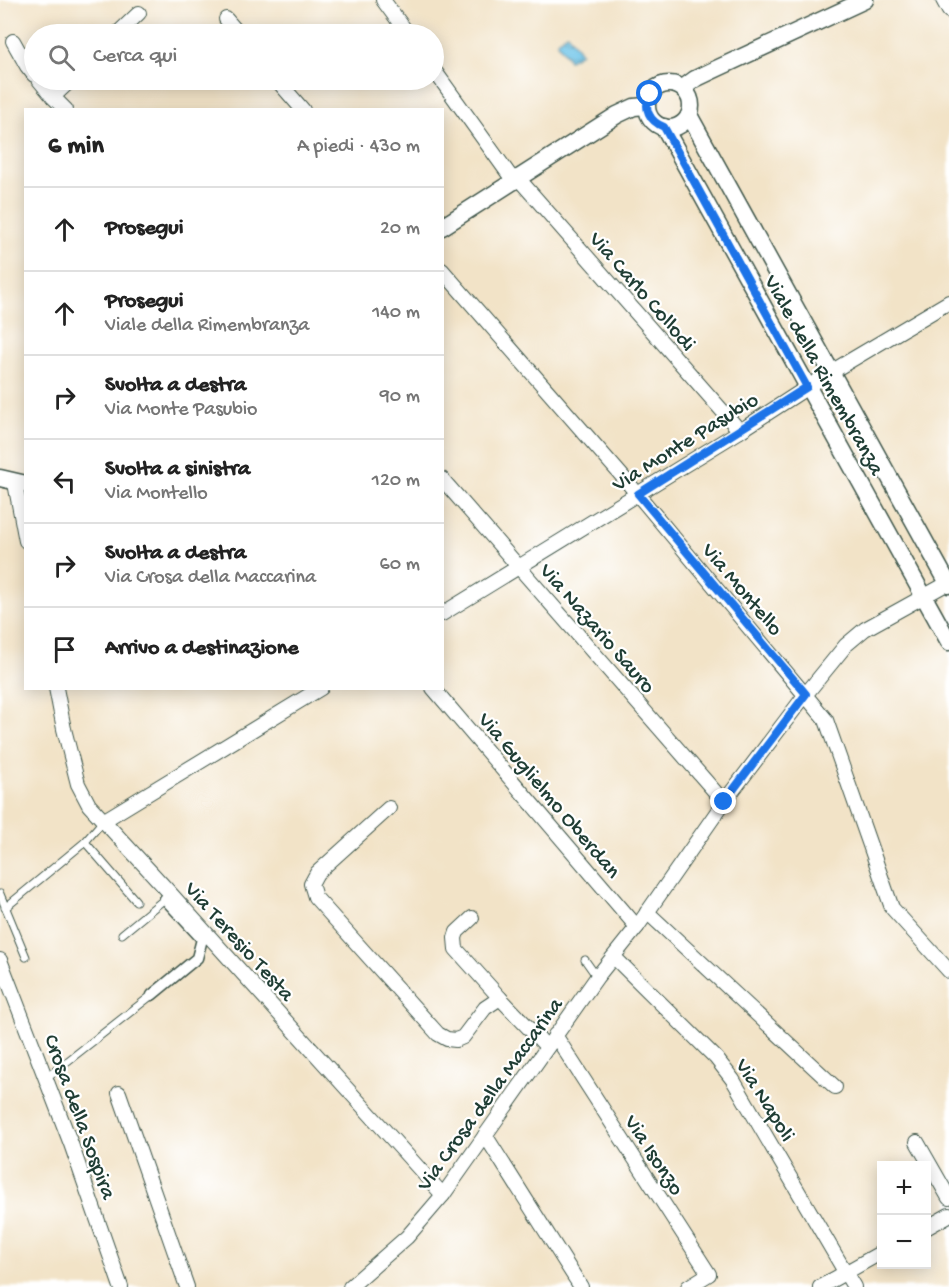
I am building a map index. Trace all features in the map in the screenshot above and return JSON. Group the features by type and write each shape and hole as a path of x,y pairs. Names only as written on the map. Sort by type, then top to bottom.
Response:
{"street":[{"path":"383,0 401,24"},
{"path":"683,88 706,74 865,0"},
{"path":"943,0 949,11"},
{"path":"127,24 139,13"},
{"path":"226,19 230,24"},
{"path":"13,41 24,61"},
{"name":"Via Carlo Collodi","path":"444,83 515,178 740,431"},
{"path":"671,83 683,88 691,104 686,120 676,127 664,127 651,119 646,105 650,94 659,85 671,83"},
{"path":"48,90 64,108"},
{"path":"54,97 61,90"},
{"path":"286,90 301,108"},
{"path":"444,226 515,178 617,115 634,107 646,105"},
{"name":"Viale della Rimembranza","path":"689,115 831,372 941,564 948,584"},
{"name":"Viale della Rimembranza","path":"664,127 949,642"},
{"name":"Via Montello","path":"444,272 638,494 826,720 892,908 949,971"},
{"name":"Via Monte Pasubio","path":"444,613 740,431 831,372 949,302"},
{"name":"Via Nazario Sauro","path":"444,481 724,802"},
{"path":"14,482 24,531"},
{"name":"Via Crosa della Maccarina","path":"350,1287 408,1237 443,1195 597,977 637,927 724,802 806,694 854,637 948,584"},
{"name":"Via Teresio Testa","path":"56,690 78,784 89,805 168,896 443,1195"},
{"path":"103,820 318,690"},
{"name":"Via Guglielmo Oberdan","path":"435,690 637,927"},
{"path":"389,808 317,873 311,884 315,897 438,1034 447,1039 456,1040 463,1037 485,1008 500,998"},
{"path":"152,995 197,958 202,939 168,896"},
{"path":"647,912 835,1087"},
{"path":"472,918 458,932 455,938 456,949 500,998 551,1041"},
{"name":"Via Napoli","path":"614,957 716,1058 733,1080 854,1287"},
{"name":"Crosa della Sospira","path":"0,960 46,1078 121,1287"},
{"name":"Via Isonzo","path":"551,1041 709,1274 688,1287"},
{"path":"119,1093 187,1287"},
{"path":"485,1135 581,1287"},
{"path":"917,1142 949,1198"},
{"path":"931,1226 949,1215"},
{"path":"820,1287 877,1255"}],"lane":[{"path":"5,908 85,842 103,820"},
{"path":"85,842 135,900"},
{"path":"0,894 26,957"},
{"path":"122,934 168,896"},
{"path":"585,960 597,977"},
{"path":"46,1078 152,995"}],"water":[{"path":"567,33 581,53 569,60 557,42"}],"route":[{"path":"650,94 646,105 651,119 664,127 807,387 638,494 806,694 724,802"}]}
